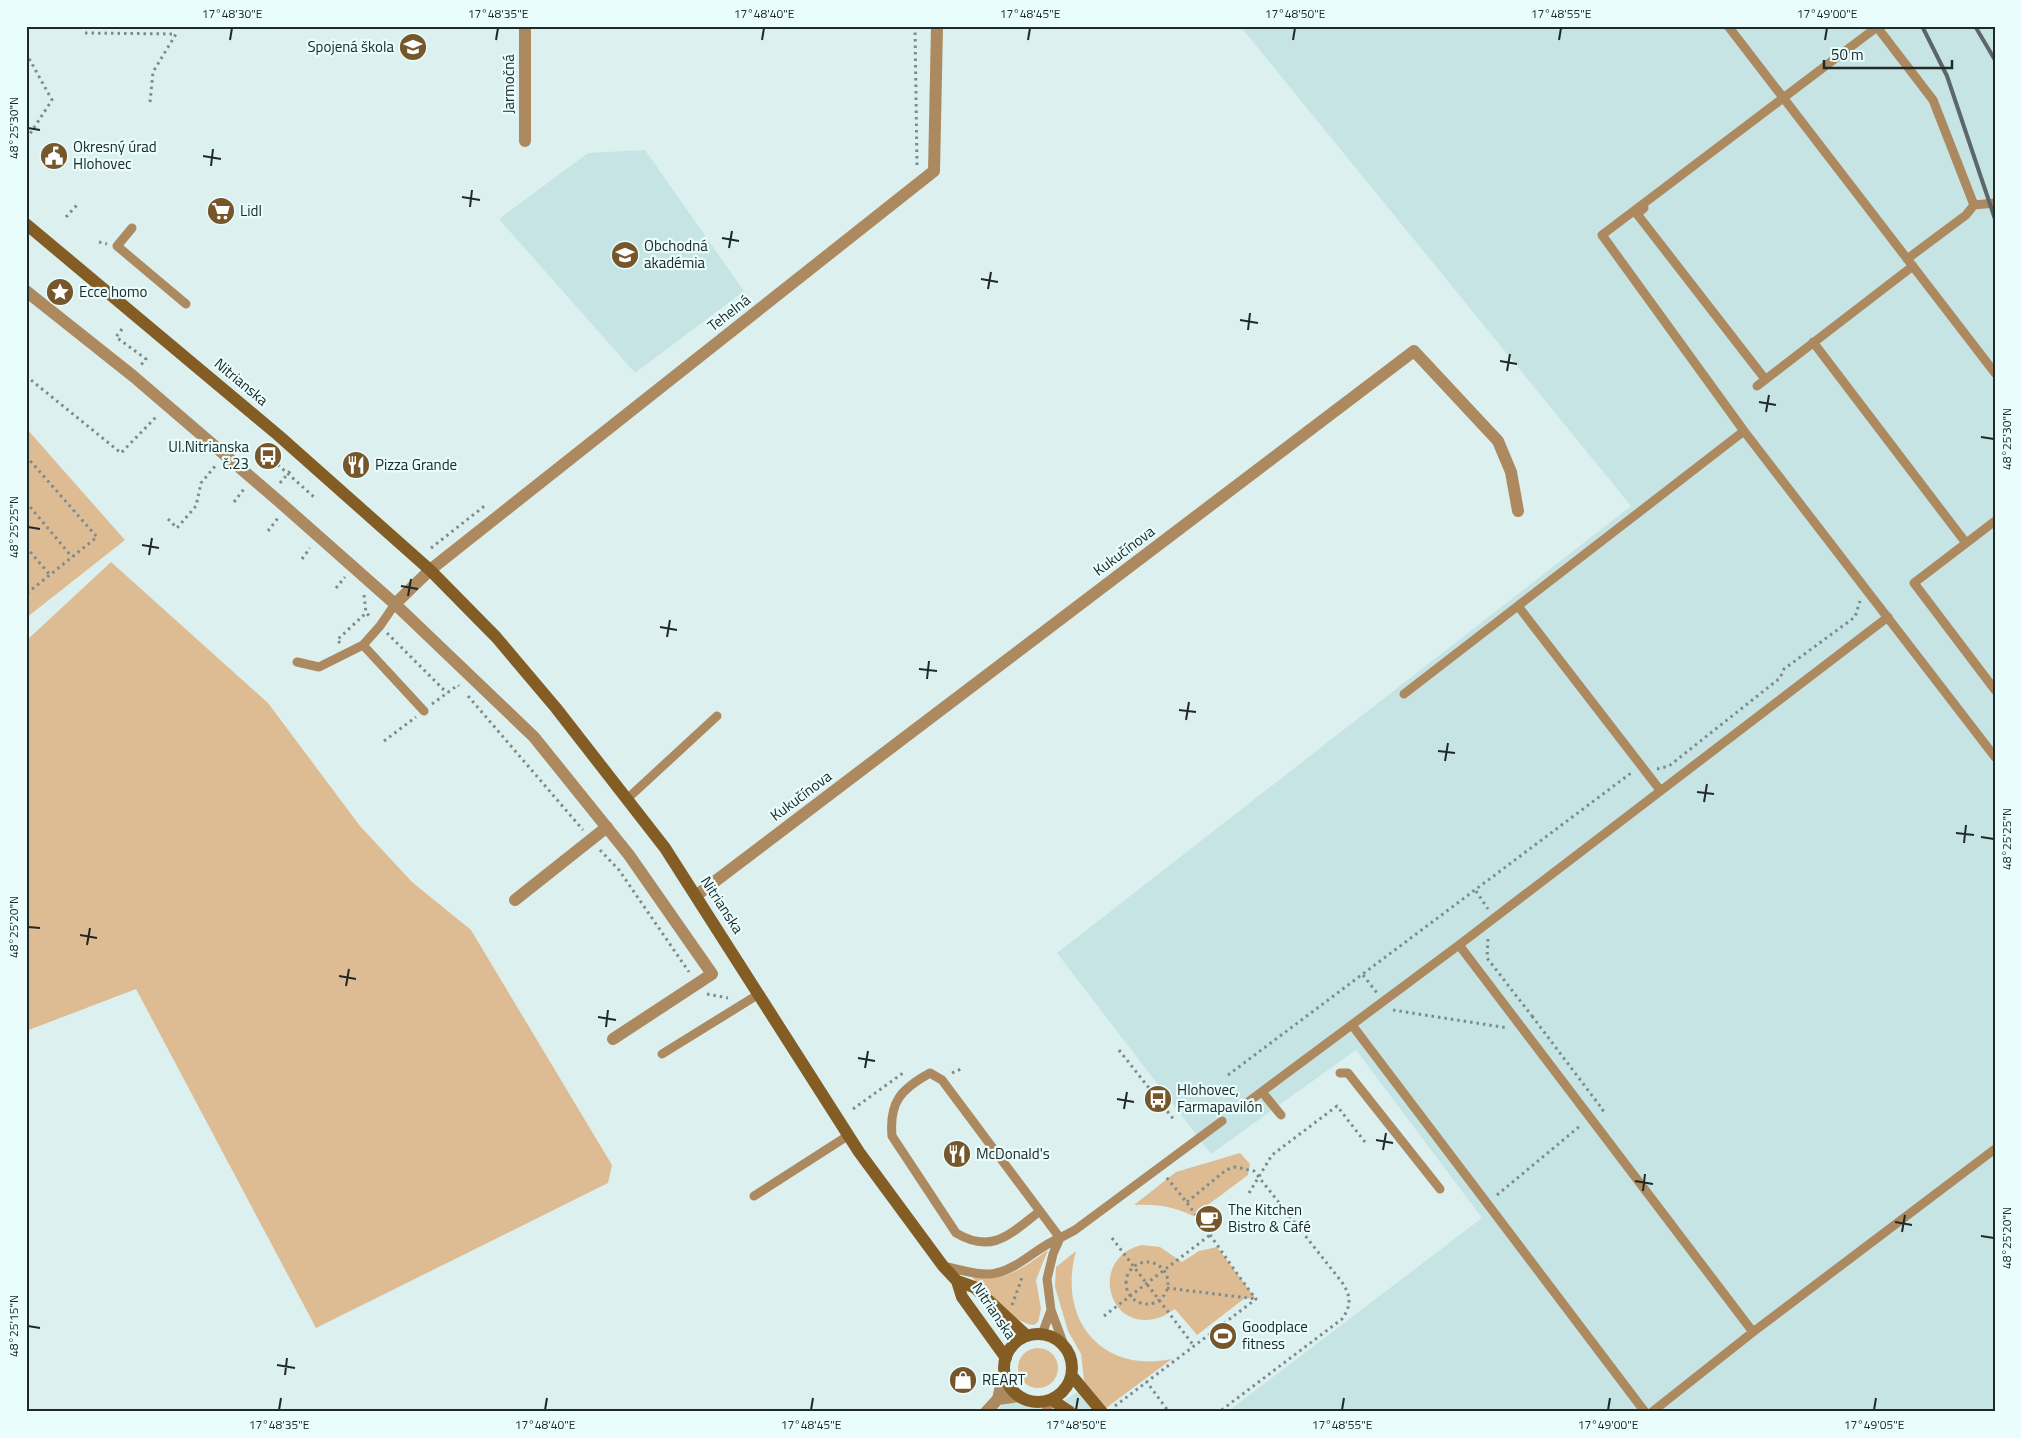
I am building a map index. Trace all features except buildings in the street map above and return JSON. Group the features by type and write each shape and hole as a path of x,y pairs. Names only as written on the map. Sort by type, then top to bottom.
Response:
{"main road":[{"name":"Nitrianska","path":"26,224 278,435 430,570 496,637 627,798 697,895 849,1135 943,1266 957,1281 974,1288 1027,1336"},
{"name":"Nitrianska","path":"957,1281 962,1297 1006,1358"},
{"name":"Nitrianska","path":"1004,1373 1006,1358 1014,1345 1027,1336 1042,1334 1050,1336 1064,1345"},
{"path":"1048,1405 1064,1390 1072,1376 1073,1365 1064,1345"},
{"path":"1004,1373 1007,1382 1019,1396 1070,1412"},
{"path":"1072,1376 1102,1412"}],"street":[{"name":"Jarmočná","path":"525,26 525,141"},
{"name":"Tehelná","path":"430,570 934,172 937,26"},
{"path":"26,291 133,376 395,604 534,737 629,855 712,974 613,1039"},
{"name":"Kukučínova","path":"697,895 1414,351 1498,441 1511,472 1518,511"},
{"path":"395,604 430,570"},
{"path":"515,900 607,827"},
{"path":"986,1412 998,1399 1004,1373"},
{"path":"998,1399 1019,1396"}],"lane":[{"path":"1728,26 1995,373"},
{"path":"1974,205 1933,100 1877,27 1602,235 1744,431 1995,757"},
{"path":"1765,379 1637,214 1784,98"},
{"path":"1757,386 1910,262 1966,215 1974,205 1995,203"},
{"path":"132,228 117,246 186,304"},
{"path":"1813,342 1966,543"},
{"path":"1404,694 1744,431"},
{"path":"1995,521 1914,583 1995,690"},
{"path":"297,662 319,667 363,644 380,626 395,604"},
{"path":"1518,606 1660,790"},
{"path":"1240,1108 1459,945 1888,617"},
{"path":"363,644 424,711"},
{"path":"627,798 717,716"},
{"path":"1459,945 1753,1332"},
{"path":"662,1054 759,994"},
{"path":"1352,1024 1645,1412"},
{"path":"1040,1211 1011,1234 987,1244 968,1240 956,1233 892,1136 890,1117 896,1099 917,1080 930,1073 942,1080 1040,1211 1060,1238"},
{"path":"1340,1074 1348,1073 1440,1189"},
{"path":"1262,1092 1281,1115"},
{"path":"943,1266 995,1274 1007,1269 1048,1242 1075,1230 1222,1122"},
{"path":"754,1196 849,1135"},
{"path":"1652,1412 1753,1332 1995,1149"},
{"path":"1060,1238 1053,1254 1048,1274 1048,1292 1051,1310 1064,1345"},
{"path":"1042,1334 1051,1310"}],"path":[{"path":"915,26 917,169"},
{"path":"85,33 176,34 153,72 150,102"},
{"path":"26,53 52,100 26,140"},
{"path":"66,217 77,204"},
{"path":"122,329 116,337 146,360 136,371"},
{"path":"26,376 121,453 158,415"},
{"path":"26,456 97,537 27,593"},
{"path":"268,456 289,472 314,497"},
{"path":"168,519 177,528 196,506 201,483 217,465"},
{"path":"285,488 279,484 289,472"},
{"path":"234,502 244,489"},
{"path":"431,548 494,498"},
{"path":"26,502 72,557"},
{"path":"268,531 278,518"},
{"path":"302,560 312,547"},
{"path":"26,548 50,575"},
{"path":"336,588 346,576"},
{"path":"1228,1075 1476,892 1628,774 1669,766 1780,678 1784,670 1855,617 1861,596"},
{"path":"349,652 337,640 366,612"},
{"path":"387,633 447,693"},
{"path":"384,741 458,684 618,870 705,994 732,998"},
{"path":"1476,892 1494,917"},
{"path":"1481,1195 1495,1197 1590,1118 1603,1110 1487,958 1489,935"},
{"path":"1363,976 1391,1010 1506,1029 1532,1016"},
{"path":"1119,1050 1175,1121"},
{"path":"1249,1192 1272,1155 1337,1106 1365,1142"},
{"path":"1187,1202 1226,1170 1235,1167 1254,1171 1260,1176 1348,1290 1350,1299 1348,1312 1342,1319 1219,1412"},
{"path":"1158,1168 1187,1202 1222,1255 1256,1299"},
{"path":"1104,1316 1210,1235"},
{"path":"1112,1238 1194,1346"},
{"path":"1148,1262 1158,1265 1164,1270 1167,1277 1167,1288 1159,1300 1146,1304 1136,1301 1131,1296 1126,1280 1134,1266 1148,1262"},
{"path":"1009,1314 1024,1271 1022,1268"},
{"path":"1167,1288 1256,1299"},
{"path":"1109,1411 1256,1299"},
{"path":"1146,1381 1169,1412"}],"shaded area":[{"path":"1240,26 1995,26 1995,1412 1227,1412 1482,1218 1356,1050 1211,1154 1057,953 1631,506"},
{"name":"Obchodná akadémia","path":"645,150 744,291 635,373 499,219 588,153"},
{"path":"26,428 125,540 26,618"},
{"path":"111,562 268,703 360,826 412,882 471,930 612,1165 608,1183 316,1328 136,989 26,1031 26,641"},
{"path":"1240,1153 1250,1164 1248,1175 1193,1216 1164,1206 1134,1205 1176,1172"},
{"path":"1142,1245 1160,1247 1182,1262 1199,1251 1217,1247 1256,1299 1245,1298 1197,1335 1175,1309 1154,1319 1138,1319 1125,1313 1115,1303 1110,1290 1110,1276 1115,1263 1126,1252"},
{"path":"1048,1250 1036,1280 1041,1309 1038,1322 1034,1325 1017,1319 999,1306 970,1274 982,1277 1003,1276 1021,1269"},
{"path":"1076,1251 1072,1276 1073,1299 1079,1319 1090,1336 1105,1349 1124,1358 1147,1361 1172,1359 1106,1408 1085,1388 1081,1354 1068,1331 1055,1287 1056,1267"},
{"path":"1042,1348 1049,1351 1055,1357 1058,1368 1057,1376 1049,1385 1042,1388 1034,1388 1027,1385 1019,1376 1018,1364 1021,1357 1030,1349"},
{"path":"1085,1388 1110,1412 994,1412 1010,1399 1043,1408 1066,1399"}],"railway":[{"path":"1922,26 1947,76 1995,219"},
{"path":"1975,26 1995,60"}],"place":[{"name":"Spojená škola","path":"413,47"},
{"name":"Okresný úrad Hlohovec","path":"54,156"},
{"name":"Lidl","path":"221,211"},
{"name":"Obchodná akadémia","path":"625,255"},
{"name":"Ecce homo","path":"60,292"},
{"name":"Ul.Nitrianska č.23","path":"268,456"},
{"name":"Pizza Grande","path":"356,465"},
{"name":"Hlohovec, Farmapavilón","path":"1158,1099"},
{"name":"McDonald's","path":"957,1154"},
{"name":"The Kitchen Bistro & Café","path":"1209,1219"},
{"name":"Goodplace fitness","path":"1223,1336"},
{"name":"REART","path":"963,1380"}]}
